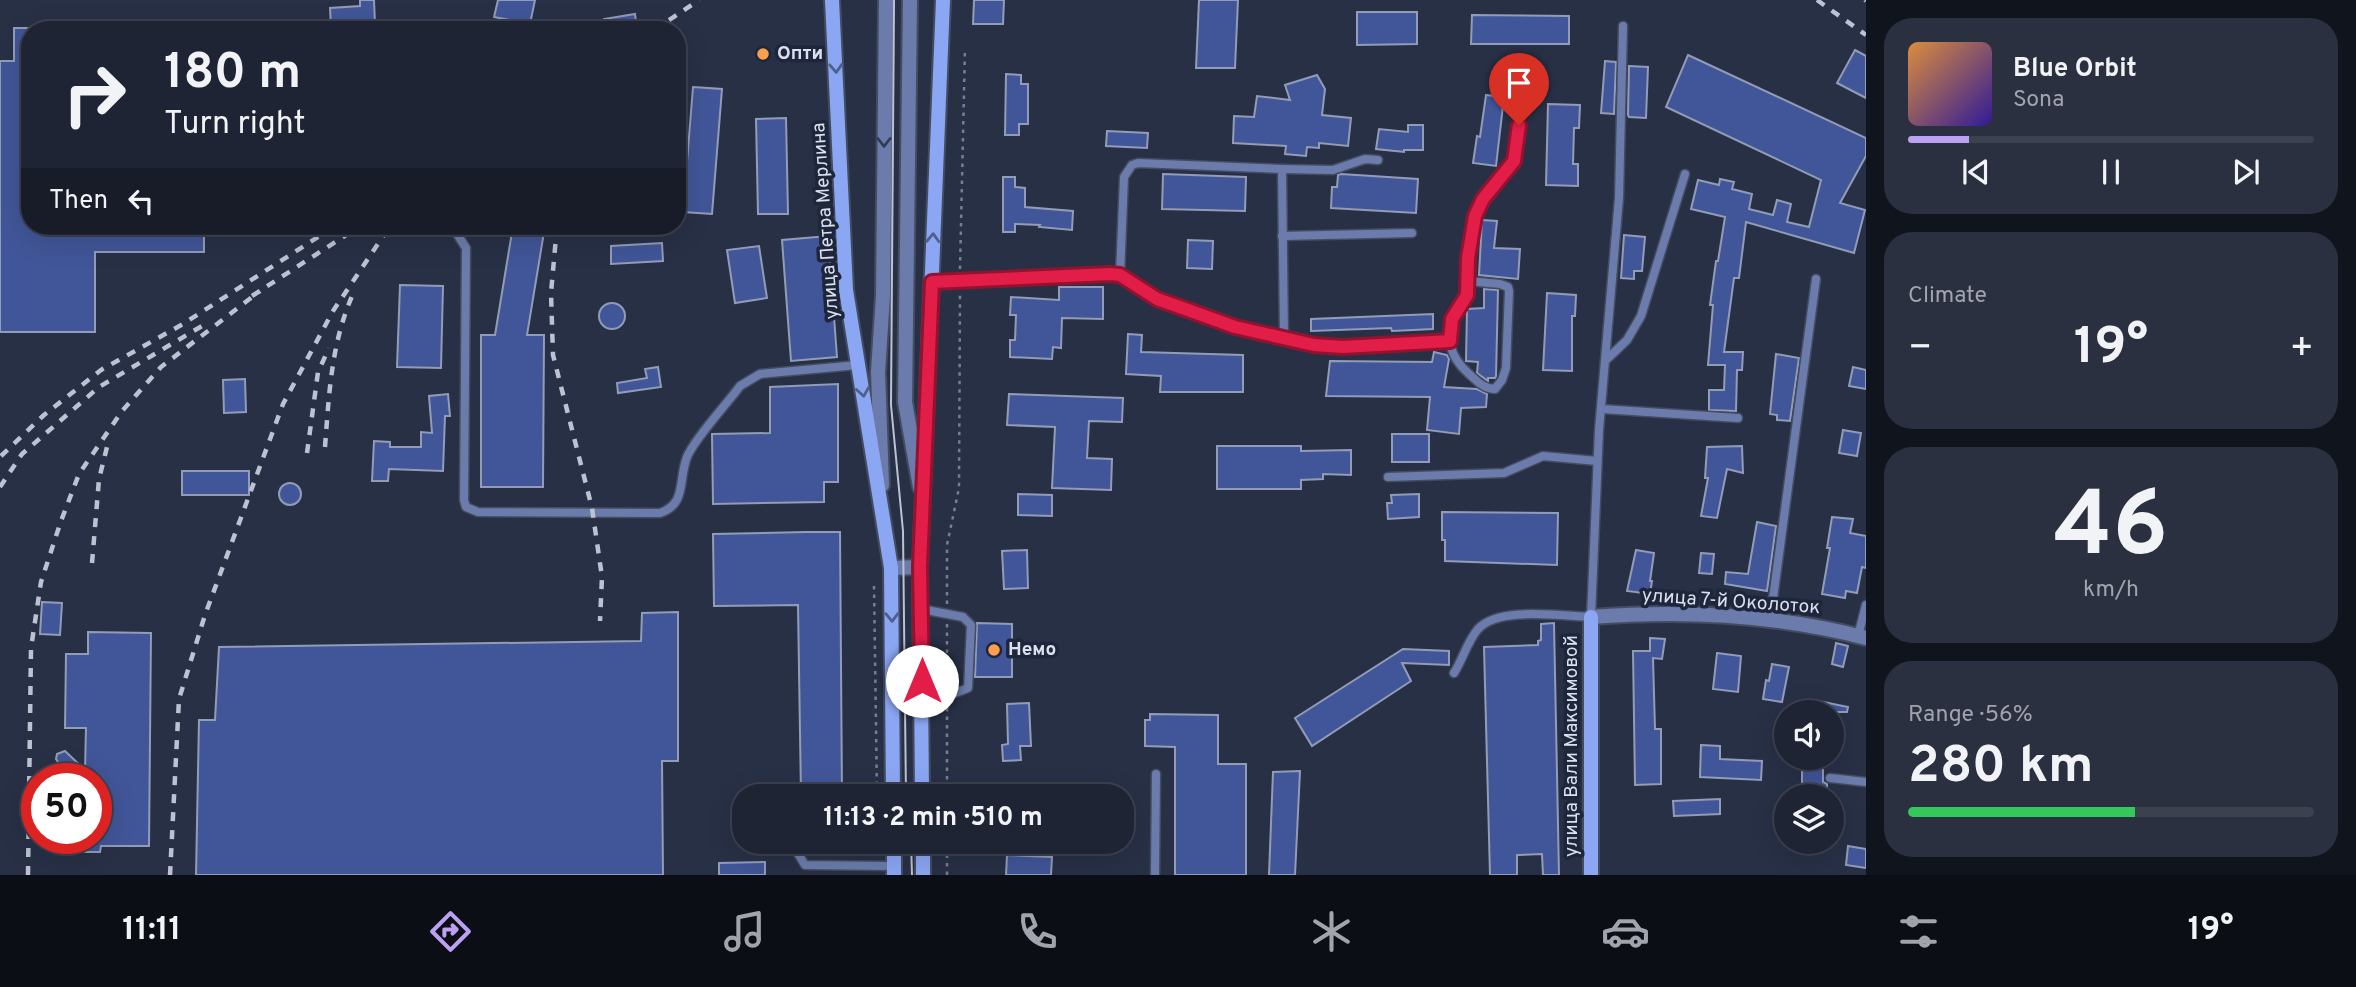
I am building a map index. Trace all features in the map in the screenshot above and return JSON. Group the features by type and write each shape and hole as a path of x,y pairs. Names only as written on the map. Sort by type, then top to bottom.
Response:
{"main road":[{"name":"улица Петра Мерлина","path":"832,0 846,290 891,568 893,784"},
{"path":"922,784 920,567 943,0"},
{"name":"улица Вали Максимовой","path":"1591,617 1591,875"},
{"path":"923,854 923,875"}],"street":[{"name":"улица Петра Мерлина","path":"884,520 878,372 883,296 886,0"},
{"path":"910,0 905,402 923,504"},
{"path":"891,568 920,567"},
{"name":"улица 7-й Околоток","path":"1591,617 1660,613 1770,621 1862,637"}],"lane":[{"path":"1454,673 1472,636 1480,626 1491,619 1516,615 1591,617 1597,461 1619,198 1623,26"},
{"path":"1468,281 1505,285 1509,291 1506,368 1495,389 1483,386 1461,367 1452,353 1450,341 1452,319 1467,295 1468,258 1475,216 1483,199 1514,161 1518,149 1521,101"},
{"path":"1120,275 1124,177 1132,165 1139,163 1333,170 1365,159 1378,160"},
{"path":"1282,169 1284,338"},
{"path":"1606,360 1627,340 1642,316 1685,174"},
{"path":"1282,236 1412,233"},
{"path":"458,235 466,248 464,500 466,507 478,512 660,513 672,509 678,500 688,455 740,386 749,379 760,374 858,365"},
{"path":"932,282 1120,275 1164,302 1235,327 1327,347 1450,341"},
{"path":"1770,621 1816,279"},
{"path":"1602,409 1738,418"},
{"path":"1388,477 1504,473 1542,456 1597,461"},
{"path":"1862,637 1866,605"},
{"path":"921,609 968,620 971,636 968,688 922,706"},
{"path":"1155,875 1156,774"},
{"path":"1830,778 1866,782"},
{"path":"797,854 805,870 894,870"}],"path":[{"path":"947,784 947,545 958,488 965,48"},
{"path":"874,586 877,784"},
{"path":"947,854 947,875"}],"building":[{"path":"360,0 374,0 375,21 331,21 330,8 360,6"},
{"path":"498,0 535,0 531,21 494,17"},
{"path":"974,0 1004,0 1003,24 973,24"},
{"path":"1199,0 1238,0 1235,68 1196,68"},
{"path":"1357,12 1417,12 1417,44 1357,45"},
{"path":"635,14 636,21 604,21"},
{"path":"1472,15 1569,16 1569,44 1471,44"},
{"path":"14,28 21,28 21,235 204,235 204,252 95,252 95,332 0,332 0,61 14,61"},
{"path":"1855,50 1866,56 1866,98 1837,83"},
{"path":"1688,55 1866,138 1866,156 1840,203 1865,210 1854,253 1746,222 1739,278 1734,278 1724,352 1743,352 1742,370 1737,370 1736,411 1709,410 1709,390 1724,390 1725,365 1708,365 1713,305 1710,305 1725,217 1691,209 1698,180 1719,185 1720,179 1734,182 1732,189 1752,194 1749,209 1773,215 1777,200 1791,204 1787,222 1809,227 1821,180 1666,107"},
{"path":"1605,61 1616,62 1614,114 1601,113"},
{"path":"1629,66 1648,67 1646,118 1628,115"},
{"path":"1006,74 1021,75 1021,84 1028,84 1028,124 1019,124 1019,135 1005,135"},
{"path":"1317,75 1325,89 1322,115 1351,118 1348,146 1319,143 1319,148 1307,147 1306,156 1285,154 1286,146 1233,143 1234,116 1254,117 1257,96 1290,100 1285,85"},
{"path":"693,87 722,89 712,214 686,212 686,174"},
{"path":"1486,95 1504,97 1496,166 1473,163"},
{"path":"1548,104 1580,105 1579,128 1574,128 1573,164 1578,164 1578,186 1546,185"},
{"path":"786,118 788,214 758,214 756,119"},
{"path":"1408,125 1423,125 1423,150 1404,152 1376,149 1379,129 1408,132"},
{"path":"1107,131 1148,133 1147,148 1106,146"},
{"path":"1163,174 1246,177 1245,211 1162,209"},
{"path":"1338,175 1418,179 1416,213 1331,208 1332,187 1337,187"},
{"path":"1003,177 1015,177 1015,187 1025,188 1025,207 1073,211 1072,230 1015,224 1015,232 1003,232"},
{"path":"1482,220 1497,221 1494,248 1520,249 1518,279 1479,275"},
{"path":"512,235 544,235 527,335 544,335 543,487 481,487 481,335 495,335"},
{"path":"1624,235 1645,237 1642,271 1634,271 1634,279 1621,278"},
{"path":"828,236 837,357 791,361 782,240"},
{"path":"1188,240 1213,241 1212,269 1187,268"},
{"path":"662,243 663,261 611,264 611,246"},
{"path":"759,246 767,298 735,303 727,250"},
{"path":"400,285 443,286 441,368 397,367"},
{"path":"1059,287 1103,287 1103,319 1062,318 1061,348 1053,347 1052,359 1010,357 1010,340 1015,340 1016,315 1010,315 1011,297 1059,300"},
{"path":"1484,289 1498,290 1496,376 1488,378 1488,381 1477,373 1478,362 1466,361 1467,309 1484,308"},
{"path":"1547,293 1576,295 1575,316 1572,316 1572,371 1543,370"},
{"path":"612,303 621,307 625,316 621,325 612,329 603,325 599,316 603,307"},
{"path":"1433,314 1433,329 1311,331 1311,319"},
{"path":"1128,334 1142,335 1141,352 1243,355 1243,392 1160,392 1161,376 1126,374"},
{"path":"1434,352 1447,355 1449,359 1444,387 1477,389 1487,394 1486,407 1461,408 1459,434 1427,430 1430,397 1326,396 1330,361 1432,362"},
{"path":"1776,354 1799,358 1790,421 1777,420 1777,415 1770,414"},
{"path":"658,367 661,387 618,393 617,383 647,378 645,369"},
{"path":"1853,367 1866,370 1866,389 1849,386"},
{"path":"245,379 246,412 224,413 223,380"},
{"path":"838,384 838,482 824,482 824,502 713,504 712,434 770,433 770,387"},
{"path":"448,394 450,416 445,416 443,471 389,469 388,481 372,481 374,441 390,442 390,447 421,447 421,432 432,433 429,396"},
{"path":"1009,394 1123,398 1122,422 1089,421 1087,458 1112,459 1111,490 1052,488 1055,427 1007,425"},
{"path":"1843,430 1861,433 1857,456 1839,453"},
{"path":"1392,434 1429,434 1429,462 1392,462"},
{"path":"1217,446 1301,446 1301,451 1351,450 1351,475 1323,474 1323,479 1301,480 1301,489 1217,489"},
{"path":"1742,446 1743,473 1727,469 1717,518 1701,516 1708,478 1705,478 1707,447"},
{"path":"182,471 249,471 249,495 182,495"},
{"path":"290,483 298,486 301,494 298,502 290,505 282,502 279,494 282,486"},
{"path":"1018,494 1052,495 1052,516 1018,515"},
{"path":"1419,494 1419,517 1388,519 1387,503 1392,503 1391,495"},
{"path":"1442,512 1558,513 1557,565 1445,561"},
{"path":"1832,517 1853,519 1850,533 1866,536 1866,568 1862,567 1857,593 1846,591 1845,598 1822,594"},
{"path":"1757,522 1776,526 1767,591 1725,584 1726,572 1748,574"},
{"path":"840,532 842,784 801,784 798,605 714,606 713,534"},
{"path":"1027,550 1028,588 1004,589 1002,551"},
{"path":"1636,550 1654,553 1650,594 1627,591"},
{"path":"1701,553 1714,554 1712,574 1699,573"},
{"path":"42,602 62,603 60,635 40,634"},
{"path":"678,612 678,761 662,761 663,875 196,875 199,720 215,720 219,647 641,641 642,613"},
{"name":"Немо","path":"977,623 1012,624 1012,677 975,677"},
{"path":"1554,623 1559,875 1543,875 1542,854 1517,855 1517,875 1490,875 1484,647 1538,645 1541,640 1541,624"},
{"path":"88,632 151,633 149,846 112,846 112,763 85,763 86,728 65,728 66,654 88,654"},
{"path":"1650,638 1665,639 1662,659 1653,658 1655,729 1661,729 1661,784 1635,785 1633,651 1650,651"},
{"path":"1836,643 1848,646 1843,667 1832,664"},
{"path":"1403,649 1449,651 1449,665 1402,663 1411,681 1312,746 1295,718"},
{"path":"1717,653 1741,656 1738,692 1713,689"},
{"path":"1772,664 1789,667 1782,700 1763,699 1766,680 1769,681"},
{"path":"1029,703 1031,746 1020,746 1021,760 1003,761 1002,745 1008,744 1007,704"},
{"path":"1150,714 1218,715 1218,764 1246,764 1246,875 1175,875 1175,747 1145,746 1145,720 1150,720"},
{"path":"1701,745 1720,746 1720,759 1762,761 1761,780 1700,777"},
{"path":"65,751 78,763 59,763 57,754"},
{"path":"1802,770 1823,770 1823,782 1827,784 1802,784"},
{"path":"1300,771 1295,875 1269,875 1273,772"},
{"path":"1720,799 1720,814 1674,816 1673,801"},
{"path":"1848,846 1866,849 1866,868 1846,865"},
{"path":"1007,855 1052,857 1051,875 1006,875"},
{"path":"765,862 765,875 719,875 719,863"}],"tram line":[{"path":"894,0 891,405 903,531 906,784"},
{"path":"911,854 912,875"}],"railway":[{"path":"668,21 699,0"},
{"path":"1817,0 1866,35"},
{"path":"1,456 44,415 101,370 183,324 321,235"},
{"path":"252,296 346,235"},
{"path":"170,875 179,699 205,615 283,404 333,311 384,235"},
{"path":"556,235 551,293 553,355 592,508 602,577 600,621"},
{"path":"28,875 31,648 41,582 79,474 122,411 161,367 260,291"},
{"path":"325,447 336,350 353,294"},
{"path":"0,487 22,454 99,387 207,323"},
{"path":"307,453 318,372 329,348"},
{"path":"92,563 99,479 109,439"}],"place":[{"name":"Опти","path":"763,54"},
{"name":"Немо","path":"994,650"}],"route":[{"path":"922,681 920,567 932,282 1120,275 1157,299 1235,327 1314,345 1343,347 1450,341 1452,319 1467,295 1468,258 1475,216 1483,199 1517,156 1519,125"}]}
